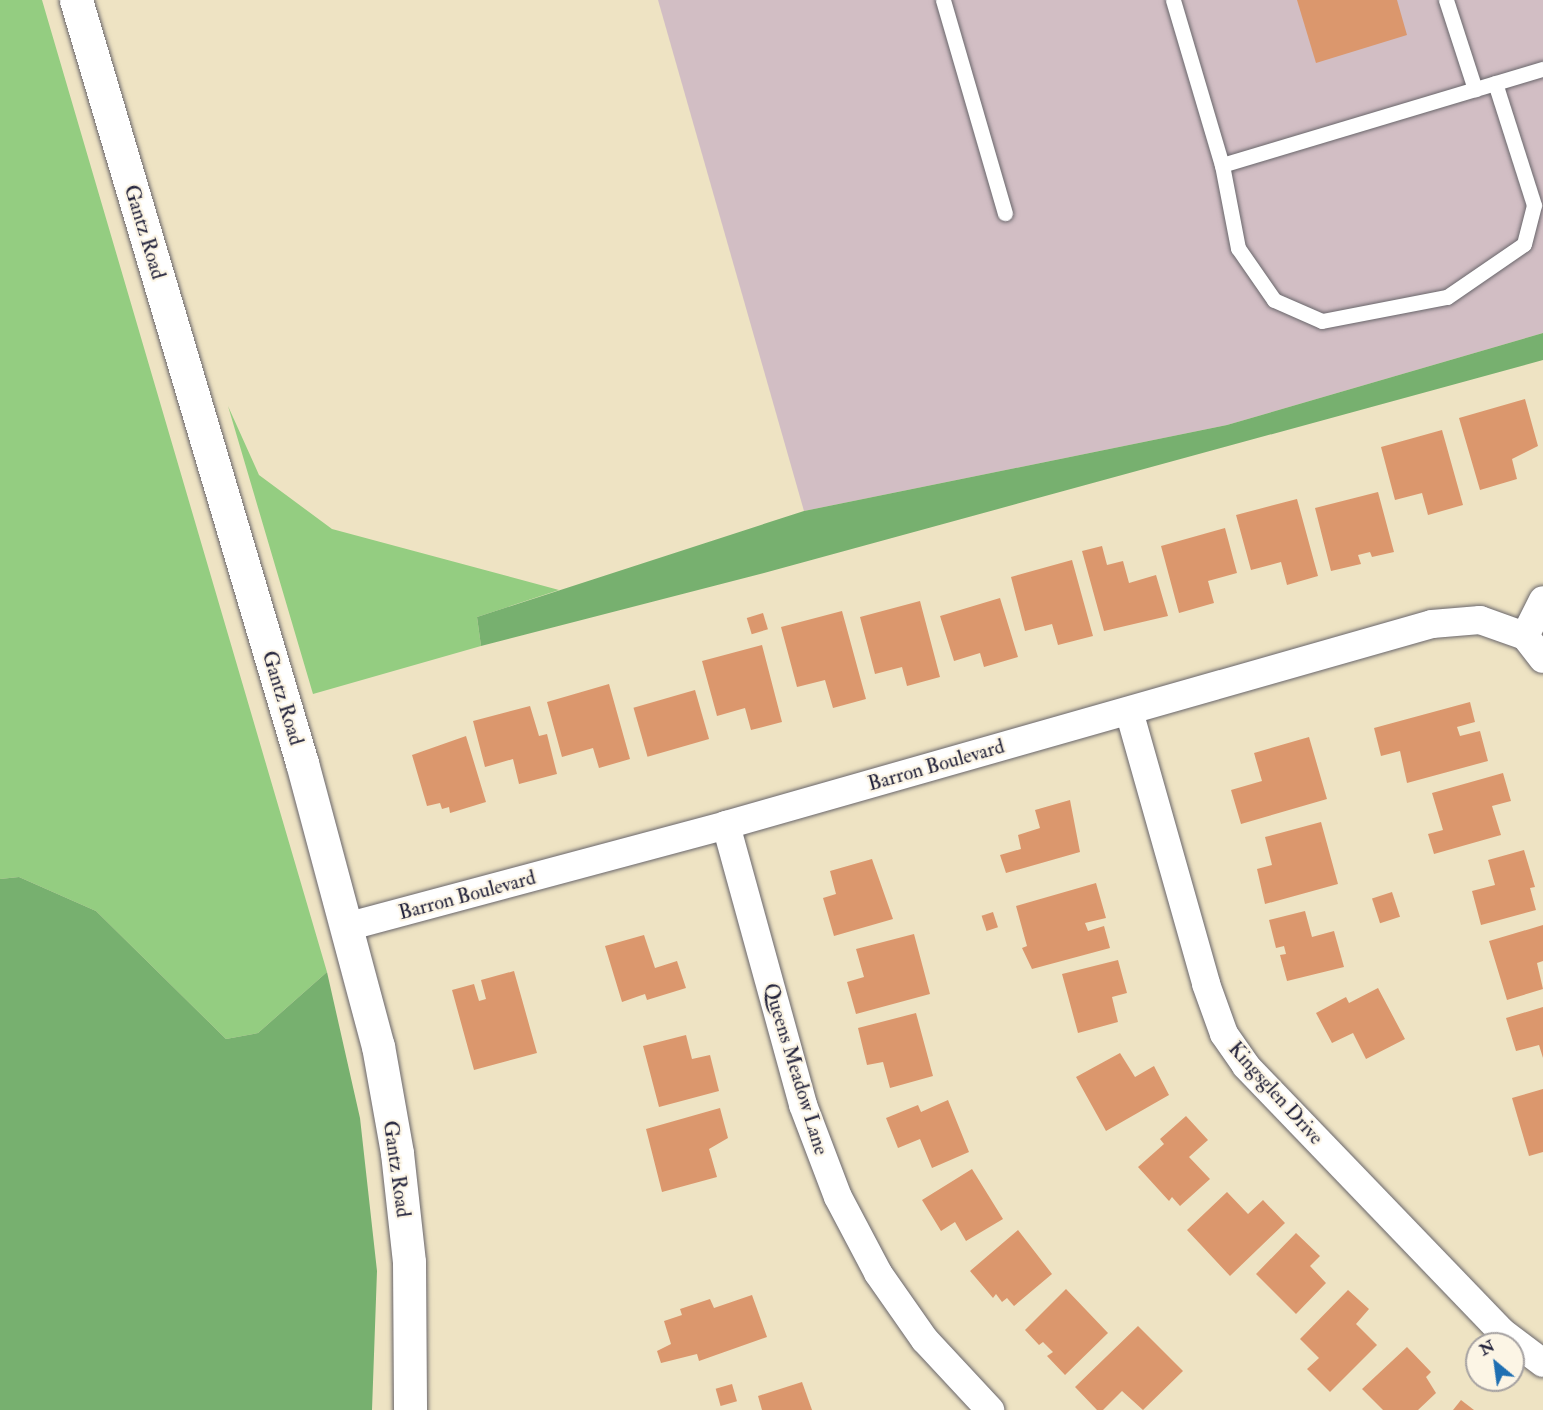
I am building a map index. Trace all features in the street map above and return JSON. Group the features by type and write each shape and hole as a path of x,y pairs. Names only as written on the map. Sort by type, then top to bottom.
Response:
{"main road":[{"name":"Gantz Road","path":"76,0 299,751 378,1046 397,1153 409,1262 410,1410"}],"street":[{"path":"1543,600 1525,636 1543,659"},
{"name":"Barron Boulevard","path":"346,927 726,825 1432,624 1479,620 1525,636"},
{"name":"Kingsglen Drive","path":"1130,711 1206,984 1224,1034 1246,1066 1502,1332 1543,1363"},
{"name":"Queens Meadow Lane","path":"726,825 803,1105 838,1197 878,1273 925,1340 990,1410"}],"lane":[{"path":"943,0 1005,213"},
{"path":"1173,0 1221,165 1238,248 1274,300 1322,321 1447,297 1524,244 1534,205 1495,83"},
{"path":"1446,0 1475,89"},
{"path":"1221,165 1543,69"}],"shaded area":[{"path":"658,0 1543,0 1543,333 1227,425 804,511"}],"green space":[{"path":"0,0 42,0 327,972 258,1033 226,1039 96,911 19,877 0,879"},
{"path":"1543,333 1543,360 764,573 481,646 477,617 804,511 1227,425"},
{"path":"228,406 259,475 332,529 559,590 477,617 481,646 313,694"},
{"path":"19,877 96,911 226,1039 258,1033 327,972 360,1118 377,1271 372,1410 0,1410 0,879"}],"building":[{"path":"1297,0 1397,0 1407,35 1316,63"},
{"path":"1525,399 1538,446 1512,459 1517,479 1480,490 1459,418"},
{"path":"1442,430 1463,505 1428,515 1422,493 1395,500 1381,447"},
{"path":"1378,492 1394,552 1372,557 1370,552 1358,555 1361,564 1331,571 1315,508"},
{"path":"1297,499 1318,576 1287,585 1281,562 1251,570 1236,515"},
{"path":"1225,528 1237,573 1208,581 1214,603 1179,613 1161,546"},
{"path":"1102,546 1107,565 1123,561 1129,583 1156,575 1168,616 1104,631 1082,551"},
{"path":"1072,560 1093,636 1058,645 1052,624 1025,631 1011,577"},
{"path":"1000,598 1018,657 984,667 980,653 954,661 940,616"},
{"path":"920,601 940,677 907,686 902,667 875,674 860,617"},
{"path":"842,611 866,699 833,708 825,680 797,687 781,627"},
{"path":"763,613 768,629 752,634 747,618"},
{"path":"762,645 782,722 751,730 745,708 717,716 702,661"},
{"path":"609,684 630,759 599,768 593,748 562,757 547,702"},
{"path":"695,690 709,739 648,757 633,708"},
{"path":"1470,702 1475,722 1457,727 1460,736 1480,731 1488,761 1407,783 1400,751 1381,756 1374,728"},
{"path":"530,706 539,736 547,734 557,774 519,784 513,759 485,767 473,721"},
{"path":"466,736 486,802 450,813 449,807 442,809 440,803 427,806 412,755"},
{"path":"1309,737 1327,799 1241,824 1231,790 1262,781 1254,753"},
{"path":"1503,773 1511,801 1492,806 1501,835 1434,854 1428,834 1443,830 1432,793"},
{"path":"1070,800 1080,852 1006,873 1000,855 1021,849 1018,835 1040,828 1035,810"},
{"path":"1321,822 1338,884 1265,904 1257,869 1272,865 1265,837"},
{"path":"1524,850 1535,887 1530,888 1536,910 1481,925 1472,891 1495,885 1488,860"},
{"path":"872,859 893,919 834,936 823,898 836,894 830,871"},
{"path":"1096,883 1106,918 1085,923 1088,931 1104,926 1110,948 1032,969 1022,948 1027,946 1016,906"},
{"path":"1392,892 1400,917 1380,923 1372,898"},
{"path":"1305,911 1312,937 1334,931 1344,967 1287,981 1280,955 1286,954 1284,946 1276,948 1269,920"},
{"path":"993,912 998,927 987,931 982,916"},
{"path":"1543,925 1543,961 1537,963 1543,989 1507,1000 1489,941"},
{"path":"914,934 930,994 856,1014 847,982 864,977 856,949"},
{"path":"644,935 655,968 677,961 686,988 647,1000 645,994 622,1002 605,946"},
{"path":"1118,960 1127,993 1112,997 1118,1022 1078,1033 1062,974"},
{"path":"514,971 537,1053 474,1070 452,990 474,984 479,1001 486,999 481,980"},
{"path":"1378,988 1405,1039 1366,1059 1353,1033 1332,1043 1316,1013 1346,997 1349,1003"},
{"path":"1543,1007 1543,1058 1539,1045 1516,1051 1506,1018"},
{"path":"916,1013 933,1076 890,1088 883,1062 867,1065 858,1028"},
{"path":"686,1035 692,1059 710,1055 719,1091 659,1107 643,1046"},
{"path":"1120,1053 1135,1077 1154,1066 1169,1095 1106,1131 1076,1077"},
{"path":"1543,1089 1543,1152 1529,1156 1512,1098"},
{"path":"948,1100 969,1152 932,1168 920,1139 898,1148 886,1118 918,1105 921,1112"},
{"path":"720,1108 728,1138 709,1149 717,1177 662,1192 646,1129"},
{"path":"1186,1116 1208,1140 1189,1157 1210,1179 1180,1206 1172,1197 1169,1201 1138,1167 1164,1144 1160,1139"},
{"path":"972,1169 1003,1219 966,1241 955,1222 941,1231 922,1200"},
{"path":"1227,1192 1248,1214 1263,1200 1285,1223 1230,1276 1187,1230"},
{"path":"1018,1230 1052,1274 1014,1306 1007,1298 1002,1302 996,1294 993,1298 970,1271"},
{"path":"1296,1233 1320,1256 1310,1266 1326,1283 1296,1314 1256,1274"},
{"path":"1066,1289 1108,1333 1065,1375 1047,1356 1053,1352 1043,1342 1039,1345 1025,1330"},
{"path":"1348,1290 1369,1309 1356,1324 1377,1345 1330,1392 1307,1369 1319,1358 1300,1339"},
{"path":"752,1295 767,1337 699,1361 697,1354 661,1363 657,1351 671,1344 664,1321 682,1315 680,1309 710,1299 714,1308"},
{"path":"1138,1326 1183,1371 1143,1410 1122,1391 1103,1410 1097,1410 1075,1387"},
{"path":"1407,1347 1431,1372 1426,1377 1436,1393 1418,1410 1383,1410 1362,1389"},
{"path":"802,1382 812,1410 762,1410 758,1396"},
{"path":"732,1384 737,1401 721,1406 716,1389"},
{"path":"1461,1400 1474,1410 1453,1410"}]}
